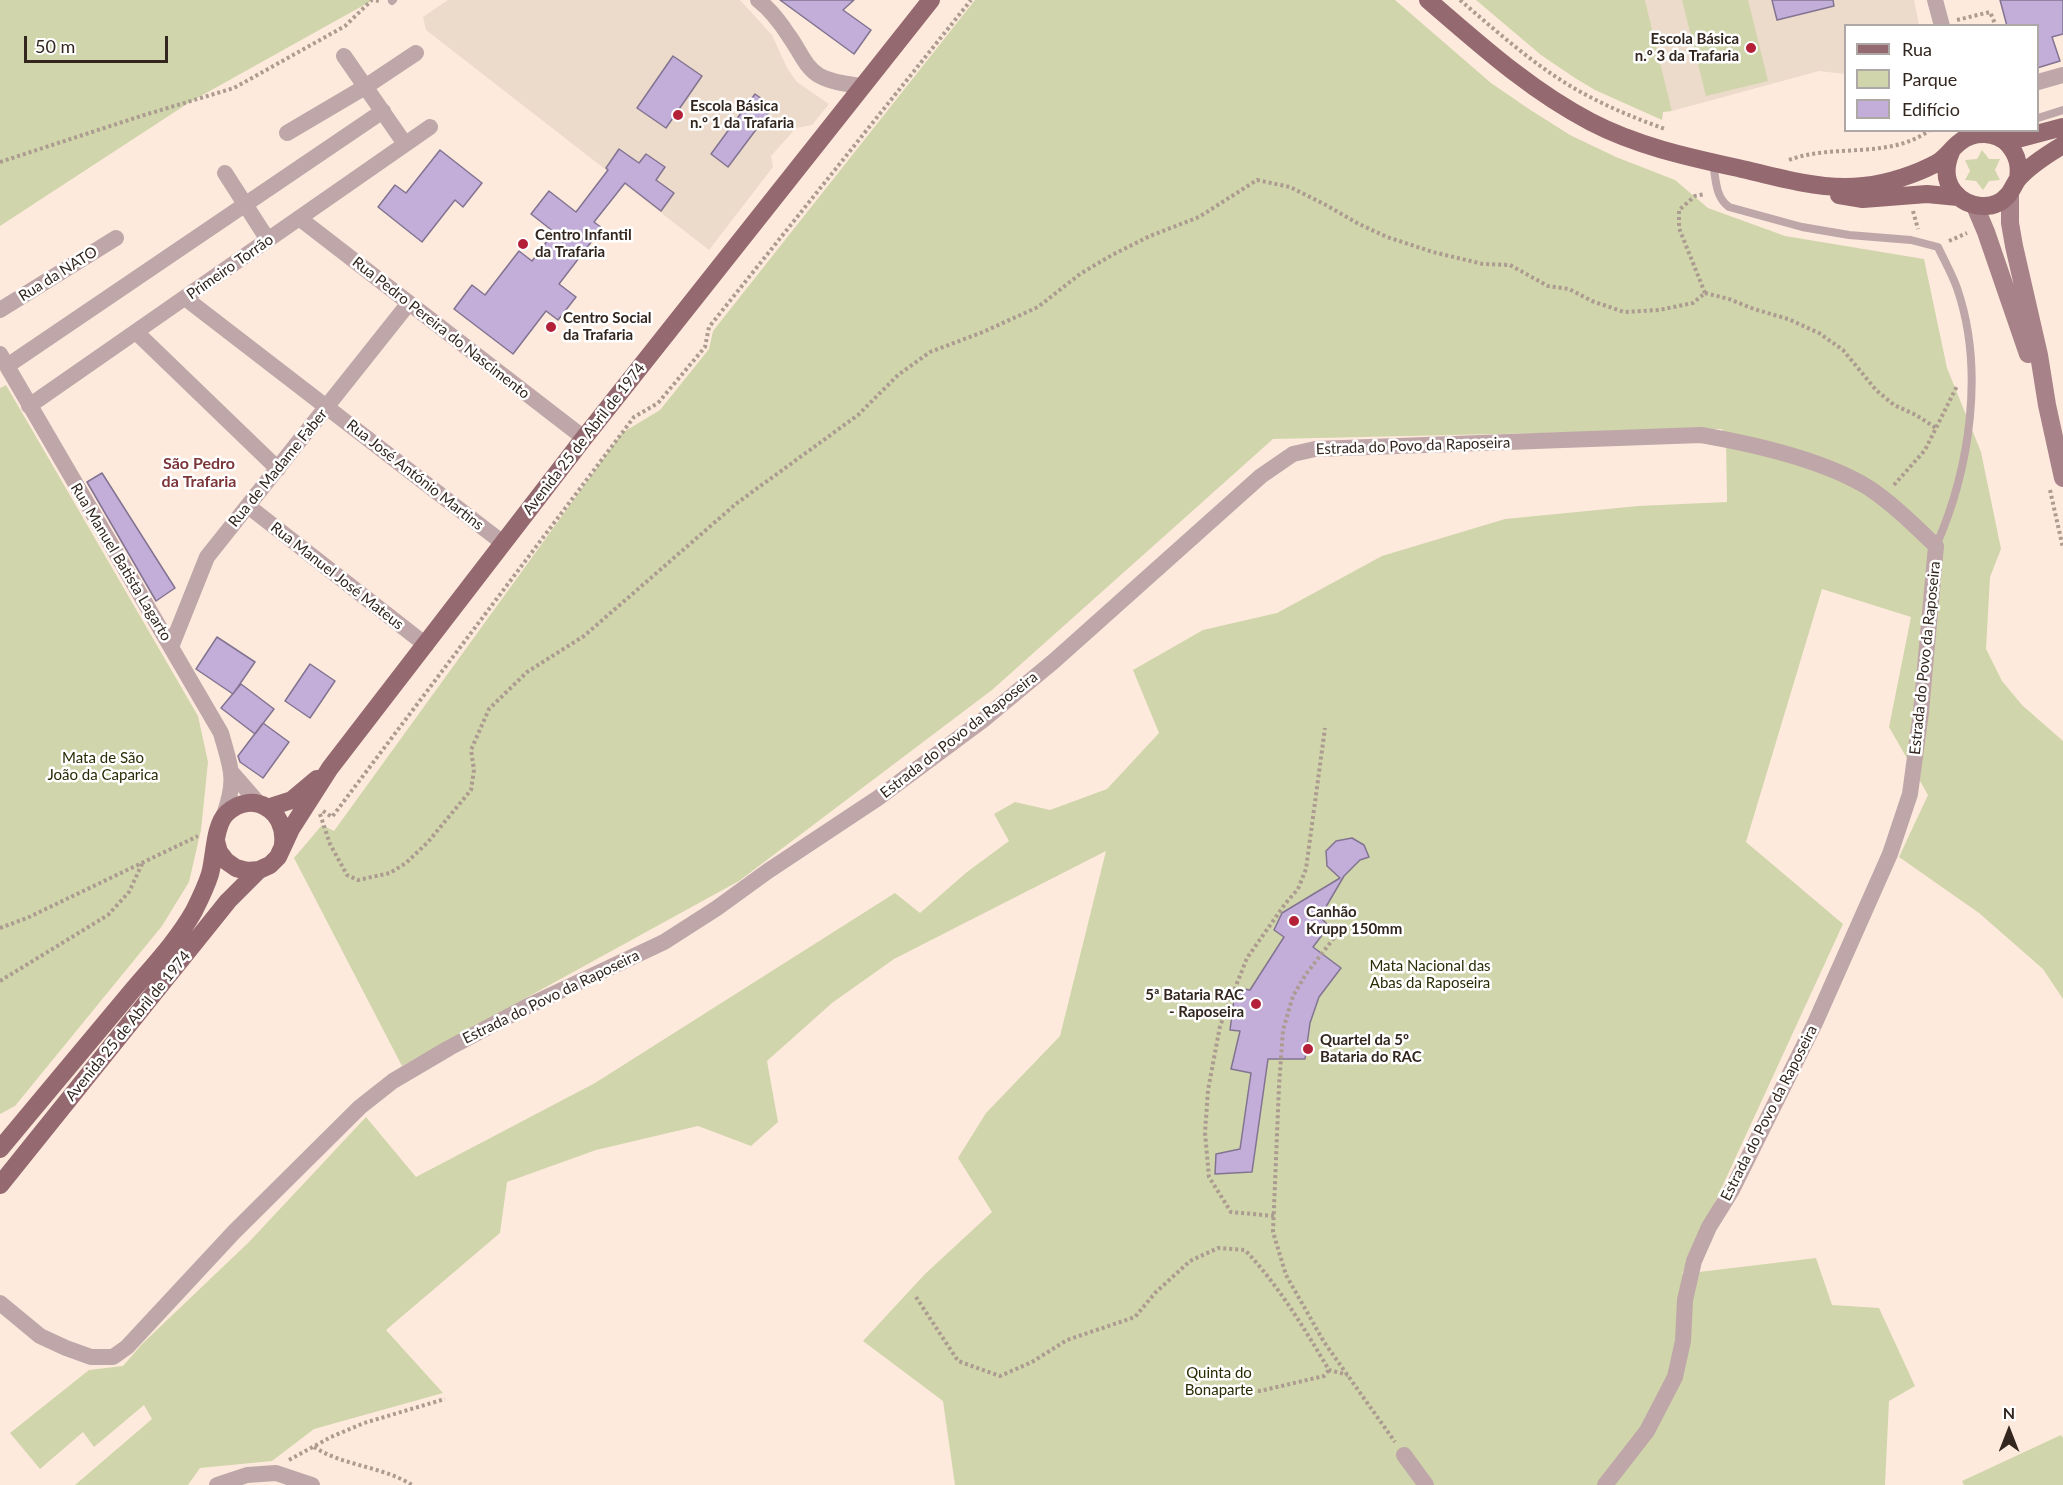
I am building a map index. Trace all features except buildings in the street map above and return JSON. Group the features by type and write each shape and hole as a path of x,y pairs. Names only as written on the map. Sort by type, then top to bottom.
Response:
{"main road":[{"path":"1428,0 1487,51 1528,82 1592,123 1656,149 1780,178 1850,198 1886,198 1927,194 1958,197 1976,206 1992,205 2001,201 2014,186 2063,145"},
{"name":"Avenida 25 de Abril de 1974","path":"0,1185 228,901 259,870 270,865 278,857 291,829 330,768 584,438 928,1"},
{"path":"2039,130 2063,127"},
{"path":"1780,178 1844,187 1878,184 1920,171 1940,161 1956,142 1967,137 2022,132"},
{"path":"1998,135 2018,160 2010,224 2063,478"},
{"path":"1956,142 1946,172 1952,190 1958,197"},
{"path":"1976,206 2047,405"},
{"name":"Avenida 25 de Abril de 1974","path":"0,1149 178,934 203,893 209,877 219,828 234,807 247,803 264,806 292,800 330,768"},
{"path":"264,806 276,814 282,824 283,846"},
{"path":"219,828 219,852 226,861 236,868 247,871 259,870"}],"street":[{"path":"1935,0 1942,24"},
{"path":"769,3 806,64 819,75 836,82 862,86"},
{"path":"287,133 365,87 416,53"},
{"path":"344,56 405,144"},
{"path":"2039,81 2063,75"},
{"path":"3,360 245,204 382,111"},
{"name":"Primeiro Torrão","path":"29,406 430,127"},
{"path":"225,172 268,240"},
{"name":"Rua Pedro Pereira do Nascimento","path":"299,218 584,438"},
{"name":"Rua da NATO","path":"0,310 116,238"},
{"name":"Rua José António Martins","path":"185,298 503,543"},
{"name":"Rua de Madame Faber","path":"171,646 207,558 409,303"},
{"path":"136,332 278,469"},
{"name":"Rua Manuel Batista Lagarto","path":"3,360 221,733 233,774"},
{"name":"Estrada do Povo da Raposeira","path":"0,1303 40,1336 91,1357 113,1357 127,1347 234,1232 360,1107 393,1082 449,1048 526,1007 664,942 878,798 983,720 1054,661 1261,476 1293,454 1315,449 1701,435 1802,459 1840,473 1869,489 1914,524 1936,546 1921,712 1910,795 1890,854 1815,1023 1732,1190 1709,1227 1694,1262 1685,1300 1683,1341 1675,1377 1647,1431 1605,1485"},
{"name":"Rua Manuel José Mateus","path":"248,506 426,645"},
{"path":"233,774 264,806"},
{"path":"219,828 231,795 233,774"},
{"path":"0,1140 19,1126"},
{"path":"1404,1455 1426,1485"},
{"path":"218,1485 247,1475 276,1473 312,1485"}],"lane":[{"path":"2039,117 2063,110"},
{"path":"1713,162 1721,201 1729,207 1802,227 1849,235 1911,240 1938,247 1957,288 1966,326 1972,367 1972,402 1968,435 1954,496 1936,546"}],"path":[{"path":"0,162 234,88 345,26 372,0 393,1"},
{"path":"1460,0 1548,71 1614,109 1667,130"},
{"path":"1942,24 1990,12 1995,24"},
{"path":"1789,159 1805,154 1862,151 1908,143 1927,132"},
{"path":"1778,157 1800,162"},
{"path":"318,807 330,844 347,875 358,880 390,873 428,842 471,790 474,770 471,750 489,709 527,672 592,630 737,503 858,415 898,375 930,352 983,332 1038,307 1080,274 1112,255 1150,236 1199,217 1257,180 1290,187 1387,237 1473,262 1510,265 1548,286 1569,289 1592,301 1624,312 1659,310 1693,303 1705,293"},
{"path":"1705,293 1679,228 1679,210 1695,196 1718,192"},
{"path":"1705,293 1729,298 1754,309 1788,319 1819,333 1843,350 1876,390 1894,405 1936,428"},
{"path":"1881,499 1925,450 1958,384"},
{"path":"1274,1216 1231,1212 1209,1177 1204,1133 1208,1090 1220,1026 1247,958 1298,889 1306,869 1324,728"},
{"path":"0,928 27,918 219,828"},
{"path":"0,981 108,915 129,892 142,863"},
{"path":"1334,938 1306,974 1293,996 1283,1030 1273,1232 1286,1275 1324,1342 1404,1455"},
{"path":"916,1297 958,1361 1000,1376 1032,1362 1067,1340 1135,1317 1155,1293 1190,1261 1218,1248 1245,1250 1269,1276 1329,1370 1348,1375"},
{"path":"1228,1388 1260,1391 1324,1376 1329,1370"},
{"path":"276,1473 294,1456 331,1437 364,1423 445,1399"},
{"path":"314,1447 326,1455 371,1467 412,1485"}],"shaded area":[{"name":"Escola Básica n.º 1 da Trafaria","path":"448,0 740,0 772,35 787,68 797,82 829,104 812,125 796,128 771,156 773,167 709,250 426,30 423,17"},
{"name":"Escola Básica n.º 3 da Trafaria","path":"1645,0 1914,0 1919,24 1844,24 1844,74 1819,71 1672,111"}],"green space":[{"path":"0,0 373,0 190,102 0,226"},
{"name":"Mata Nacional das Abas da Raposeira","path":"975,0 1395,0 1491,83 1529,109 1570,135 1616,157 1675,180 1708,208 1785,236 1924,259 1947,368 1981,452 2001,549 1990,577 1986,649 2002,681 2022,705 2063,741 2063,999 2043,969 1979,913 1899,857 1928,795 1889,727 1911,617 1822,589 1746,842 1843,924 1682,1274 1816,1258 1832,1305 1879,1308 1915,1386 1889,1401 1885,1485 955,1485 943,1401 863,1341 925,1274 992,1212 958,1158 986,1113 1060,1036 1106,851 894,959 832,1003 767,1061 778,1122 751,1146 698,1126 596,1150 507,1182 500,1233 386,1330 443,1393 314,1429 272,1461 200,1468 188,1485 75,1485 152,1419 144,1405 94,1447 83,1432 40,1469 10,1433 89,1370 123,1366 142,1344 249,1242 366,1117 416,1177 595,1083 895,893 920,913 967,872 1009,841 994,814 1015,802 1050,810 1107,789 1159,733 1133,670 1203,630 1277,613 1382,556 1505,519 1638,506 1727,502 1726,438 1722,429 1273,439 992,690 739,881 402,1066 294,858 322,825 334,831 622,433 660,410 709,349 713,331"},
{"path":"1476,0 1645,0 1672,111 1663,112 1662,120 1595,90 1541,55"},
{"path":"1682,0 1748,0 1768,81 1706,96"},
{"path":"1982,150 1989,159 2000,159 1995,170 2000,180 1989,181 1983,190 1976,181 1965,180 1970,171 1965,160 1977,159"},
{"name":"Mata de São João da Caparica","path":"6,385 198,716 208,762 201,830 189,882 162,926 15,1106 0,1114 0,388"},
{"path":"2061,1435 2063,1438 2063,1485 1964,1485 1962,1481"}],"place":[{"name":"Escola Básica n.º 3 da Trafaria","path":"1751,48"},
{"name":"Escola Básica n.º 1 da Trafaria","path":"678,115"},
{"name":"Centro Infantil da Trafaria","path":"523,244"},
{"name":"Centro Social da Trafaria","path":"551,327"},
{"name":"Canhão Krupp 150mm","path":"1294,921"},
{"name":"5ª Bataria RAC - Raposeira","path":"1256,1004"},
{"name":"Quartel da 5º Bataria do RAC","path":"1308,1049"}],"district":[{"name":"São Pedro da Trafaria","path":"199,473"}],"park label":[{"name":"Quinta do Bonaparte","path":"1219,1382"}]}
